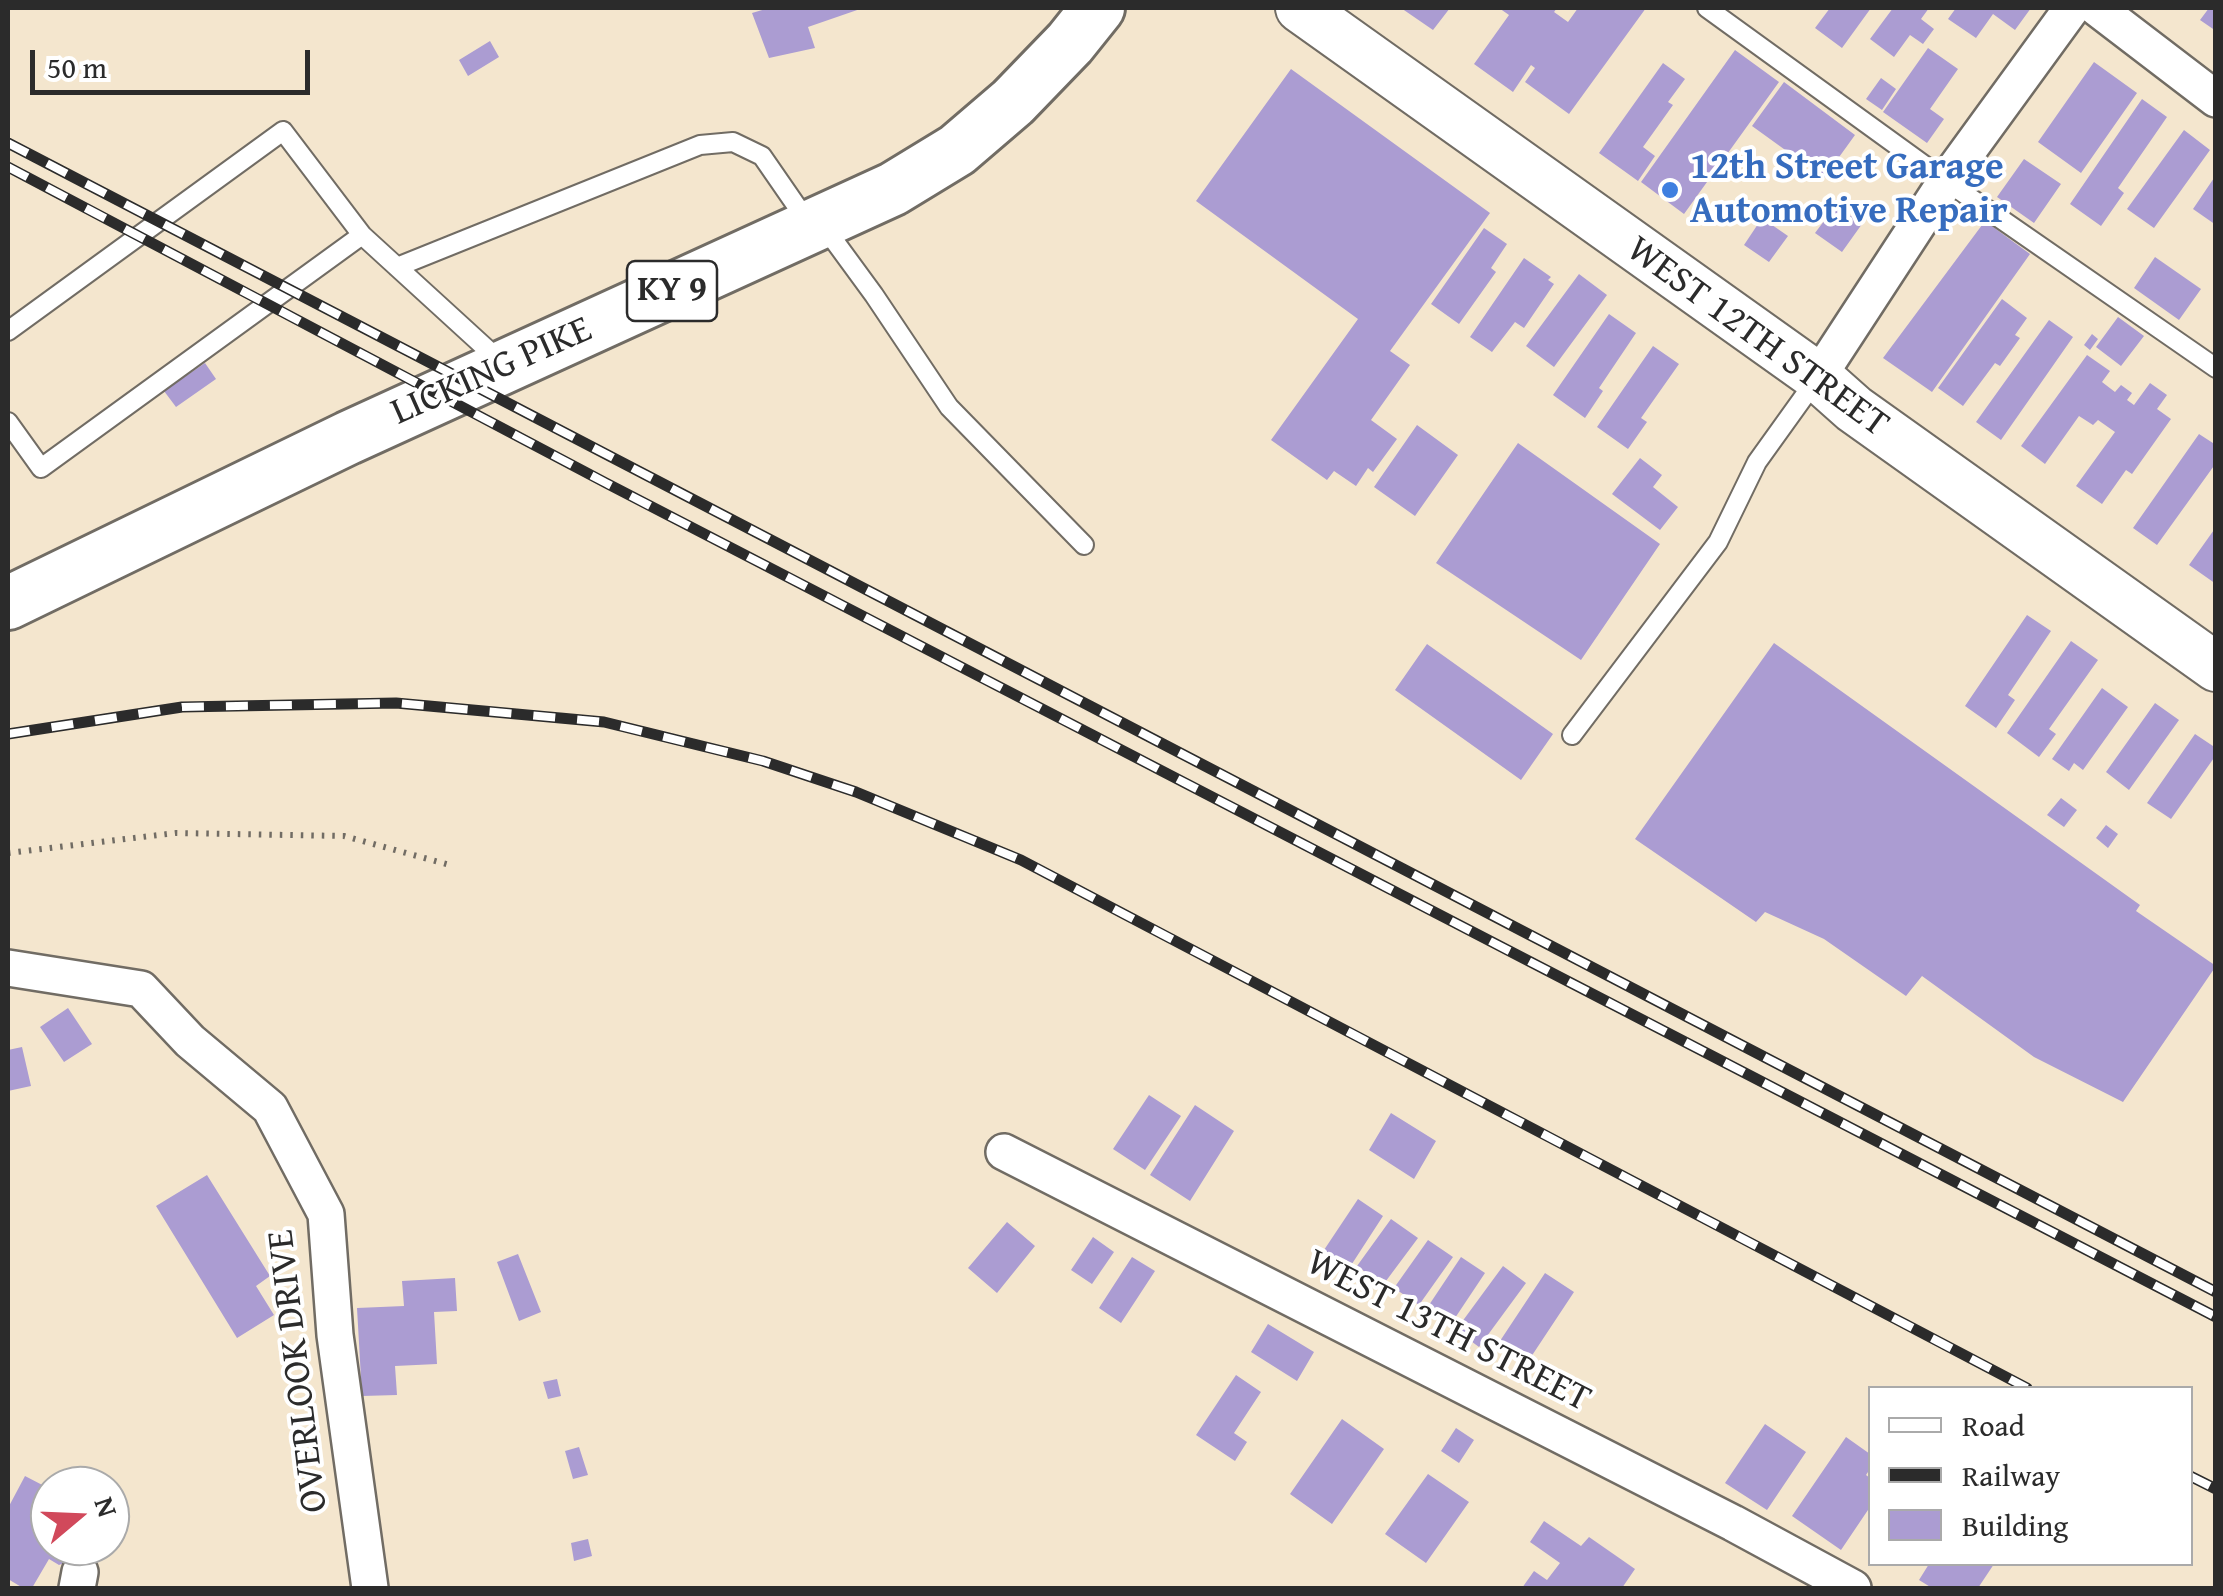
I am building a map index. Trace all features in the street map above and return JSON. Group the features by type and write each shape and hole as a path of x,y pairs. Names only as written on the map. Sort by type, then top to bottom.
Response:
{"main road":[{"name":"LICKING PIKE","path":"8,602 348,438 893,189 957,150 1013,102 1098,8"}],"street":[{"name":"WEST 12TH STREET","path":"1300,8 2216,667"},
{"path":"1818,377 1946,182 2072,8"},
{"path":"2098,8 2216,98"},
{"name":"OVERLOOK DRIVE","path":"8,968 141,989 190,1041 270,1108 326,1214 335,1335 370,1588"},
{"name":"WEST 13TH STREET","path":"1004,1152 1733,1523 1853,1588"}],"lane":[{"path":"1706,8 1946,182 2216,368"},
{"path":"8,332 283,131 362,235 506,366"},
{"path":"397,267 663,159 700,146 733,142 762,156 874,295 949,407 1084,545"},
{"path":"8,422 41,468 362,235"},
{"path":"1572,735 1718,542 1757,462 1818,377"}],"path":[{"path":"8,853 176,833 344,836 450,865"}],"building":[{"path":"769,8 863,8 808,27 815,48 769,58 752,13"},
{"path":"1401,8 1450,8 1433,30"},
{"path":"1499,8 1557,8 1554,12 1568,22 1578,8 1646,8 1569,114 1525,82 1535,68 1531,65 1513,92 1474,64 1509,15"},
{"path":"1830,8 1871,8 1842,48 1815,28"},
{"path":"1893,8 1929,8 1921,19 1934,29 1923,44 1910,35 1894,57 1870,39"},
{"path":"1956,8 2031,8 2015,30 1993,14 1976,38 1948,19"},
{"path":"2209,8 2216,8 2216,31 2200,20"},
{"path":"490,41 499,57 468,76 459,60"},
{"path":"1928,48 1958,69 1930,109 1944,119 1927,143 1883,112"},
{"path":"1735,50 1779,82 1684,214 1641,182"},
{"path":"2094,62 2137,93 2081,173 2038,142"},
{"path":"1663,63 1685,79 1668,102 1673,105 1643,147 1655,156 1638,181 1599,153"},
{"path":"1291,69 1490,213 1390,351 1410,365 1371,420 1397,439 1373,472 1368,468 1356,486 1334,471 1327,480 1271,440 1358,319 1196,201"},
{"path":"1881,78 1896,89 1882,110 1866,99"},
{"path":"1784,82 1855,135 1824,178 1752,126"},
{"path":"2142,99 2167,117 2118,188 2124,193 2101,226 2070,204"},
{"path":"2184,130 2210,150 2154,228 2127,209"},
{"path":"2024,159 2061,184 2034,223 1997,197"},
{"path":"2216,175 2216,225 2193,209"},
{"path":"1836,205 1862,224 1842,252 1815,233"},
{"path":"1762,218 1788,236 1769,262 1744,245"},
{"path":"1985,221 2030,254 1932,392 1883,358"},
{"path":"1484,228 1507,244 1491,268 1496,272 1459,324 1431,304"},
{"path":"2155,257 2201,289 2179,320 2134,288"},
{"path":"1524,258 1551,277 1548,280 1554,284 1524,328 1515,322 1492,352 1470,337"},
{"path":"1579,274 1607,295 1554,367 1526,346"},
{"path":"2002,299 2027,318 2015,335 2020,338 2000,366 1995,363 1963,406 1938,388"},
{"path":"1609,314 1636,333 1599,388 1603,391 1585,418 1553,395"},
{"path":"2118,317 2144,336 2121,366 2096,347"},
{"path":"2049,320 2073,337 2001,440 1976,422"},
{"path":"2092,334 2098,339 2090,350 2084,345"},
{"path":"1653,346 1679,364 1641,418 1647,422 1628,449 1597,427"},
{"path":"2087,355 2110,371 2102,382 2115,392 2121,385 2132,393 2127,400 2134,405 2150,383 2167,395 2157,409 2171,419 2132,474 2126,470 2102,504 2076,486 2115,432 2098,420 2093,425 2079,416 2045,464 2021,446"},
{"path":"205,363 216,379 176,407 164,391"},
{"path":"1417,425 1458,455 1415,516 1374,487"},
{"path":"2199,434 2216,445 2216,463 2157,545 2133,528"},
{"path":"1518,443 1660,544 1581,660 1436,563"},
{"path":"1640,458 1662,475 1653,487 1678,507 1660,530 1612,494"},
{"path":"2216,527 2216,584 2189,565"},
{"path":"2027,615 2051,631 2008,695 2015,700 1996,728 1965,706"},
{"path":"2071,641 2098,660 2049,729 2056,734 2039,757 2007,733"},
{"path":"1774,643 2140,905 2136,911 2216,966 2123,1102 2034,1057 1922,976 1906,996 1824,939 1765,912 1756,922 1635,839"},
{"path":"1427,644 1553,734 1521,780 1395,690"},
{"path":"2102,688 2128,707 2083,770 2074,763 2069,771 2052,759"},
{"path":"2155,703 2179,720 2129,790 2106,772"},
{"path":"2195,734 2216,748 2216,755 2171,819 2147,803"},
{"path":"2061,798 2077,810 2064,827 2047,815"},
{"path":"2106,825 2118,834 2108,848 2096,838"},
{"path":"68,1008 92,1044 64,1062 40,1027"},
{"path":"22,1047 31,1086 8,1091 8,1050"},
{"path":"1149,1095 1181,1116 1145,1170 1113,1149"},
{"path":"1195,1105 1234,1131 1190,1201 1150,1175"},
{"path":"1391,1113 1436,1141 1414,1179 1369,1150"},
{"path":"207,1175 270,1276 256,1286 274,1315 237,1338 156,1206"},
{"path":"1358,1199 1383,1216 1348,1270 1322,1253"},
{"path":"1391,1219 1418,1238 1383,1285 1357,1266"},
{"path":"1007,1222 1035,1246 997,1293 968,1268"},
{"path":"1093,1237 1114,1252 1092,1284 1071,1270"},
{"path":"1428,1240 1453,1257 1419,1305 1394,1288"},
{"path":"518,1254 541,1312 519,1321 497,1262"},
{"path":"1132,1257 1155,1271 1121,1323 1099,1308"},
{"path":"1461,1257 1485,1273 1449,1327 1425,1311"},
{"path":"1503,1266 1526,1283 1479,1347 1456,1330"},
{"path":"1545,1273 1574,1292 1527,1363 1498,1344"},
{"path":"455,1278 457,1311 434,1312 437,1364 395,1366 397,1395 362,1396 357,1308 404,1306 402,1281"},
{"path":"1268,1324 1314,1352 1297,1381 1251,1352"},
{"path":"1236,1375 1261,1392 1234,1433 1247,1442 1235,1461 1196,1435"},
{"path":"557,1379 561,1396 548,1399 543,1382"},
{"path":"1342,1419 1384,1449 1332,1524 1290,1494"},
{"path":"1765,1424 1806,1452 1767,1510 1725,1483"},
{"path":"1456,1428 1474,1440 1459,1463 1441,1451"},
{"path":"1846,1437 1868,1453 1868,1510 1841,1550 1792,1516"},
{"path":"579,1447 588,1475 573,1479 565,1451"},
{"path":"1428,1474 1469,1502 1426,1563 1385,1534"},
{"path":"25,1476 30,1479 30,1566 45,1566 32,1588 23,1588 8,1579 8,1508"},
{"path":"1544,1521 1581,1546 1589,1537 1635,1569 1622,1588 1522,1588 1534,1571 1547,1580 1560,1563 1530,1542"},
{"path":"588,1539 592,1556 574,1561 571,1543"},
{"path":"1928,1566 1993,1566 1978,1588 1932,1588 1919,1580"}],"railway":[{"path":"8,143 2216,1292"},
{"path":"8,167 606,483 2216,1317"},
{"path":"8,734 182,707 396,703 604,722 763,761 856,792 1021,860 2023,1386"},
{"path":"2193,1478 2216,1489"}],"place":[{"name":"12th Street Garage Automotive Repair","path":"1670,190"}]}
